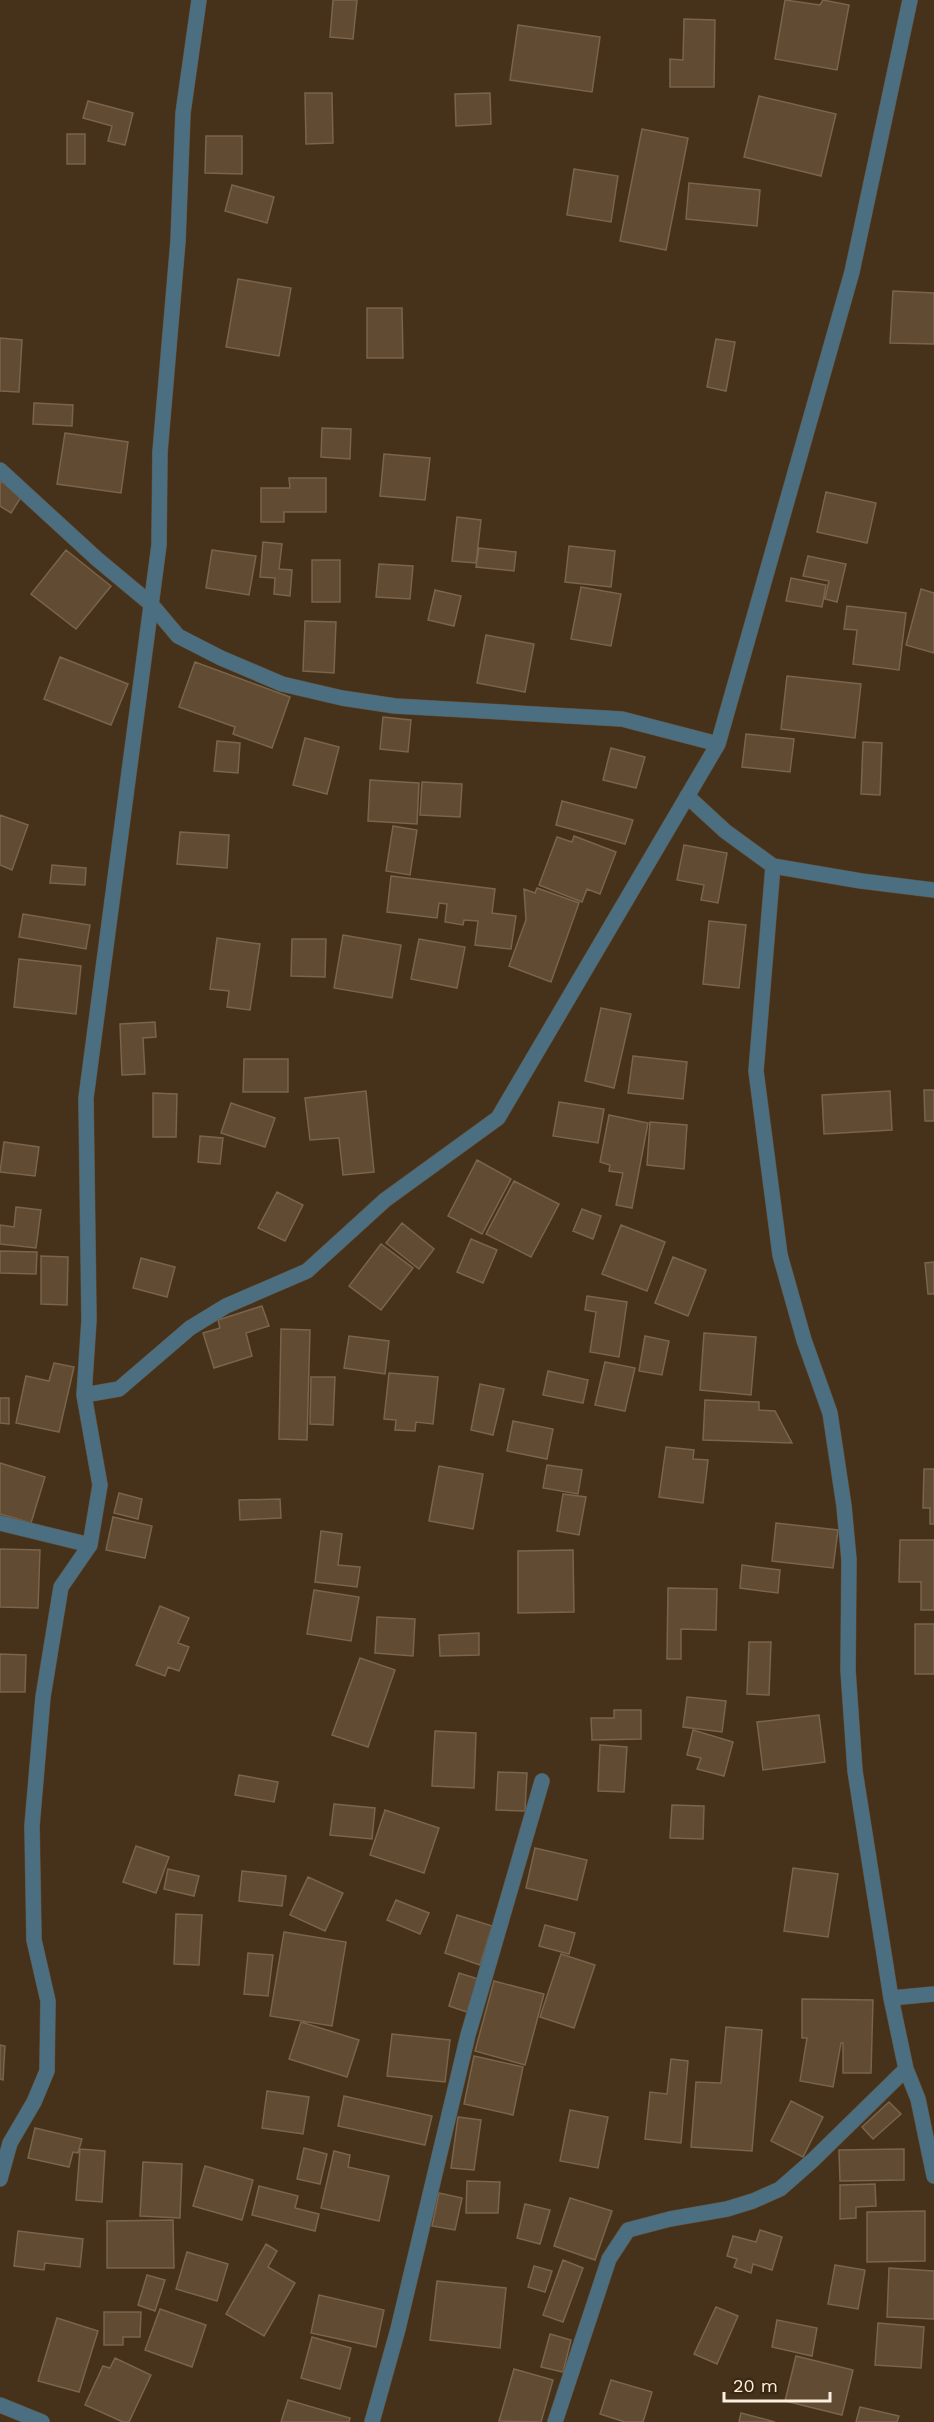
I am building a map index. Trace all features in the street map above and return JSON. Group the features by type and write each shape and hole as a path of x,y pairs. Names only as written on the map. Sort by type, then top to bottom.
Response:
{"street":[{"path":"0,2179 10,2143 34,2102 47,2071 48,2001 34,1940 32,1826 43,1697 61,1587 90,1545 100,1485 84,1395 89,1320 87,1098 159,545 160,452 178,241 183,113 199,0"},
{"path":"84,1395 119,1389 190,1328 226,1306 307,1271 385,1200 498,1118 718,744 852,272 910,0"},
{"path":"0,470 97,559 151,604 178,636 221,658 282,684 342,698 395,706 622,719 718,744"},
{"path":"687,796 725,831 773,866 934,890"},
{"path":"773,866 756,1071 780,1255 804,1340 830,1413 849,1560 849,1670 855,1771 891,1998 906,2069 918,2099 934,2176"},
{"path":"0,1523 90,1545"},
{"path":"372,2422 401,2318 468,2035 542,1781"},
{"path":"891,1998 934,1994"},
{"path":"555,2422 609,2259 628,2230 670,2218 727,2209 780,2189 906,2069"},
{"path":"0,2405 42,2422"}],"building":[{"path":"333,0 357,0 353,39 330,37"},
{"path":"785,0 820,5 823,0 849,5 837,70 775,59"},
{"path":"684,19 715,20 714,87 670,87 670,59 683,60"},
{"path":"518,25 600,37 592,92 510,80"},
{"path":"305,93 332,93 333,143 306,144"},
{"path":"490,93 491,124 456,126 455,94"},
{"path":"759,96 836,114 821,176 744,157"},
{"path":"88,101 133,113 125,145 108,141 112,126 83,118"},
{"path":"642,129 688,138 666,250 620,241"},
{"path":"67,134 85,134 85,164 67,164"},
{"path":"206,136 242,136 242,174 205,173"},
{"path":"574,169 618,176 611,222 567,215"},
{"path":"689,183 760,190 757,226 686,219"},
{"path":"232,185 274,197 267,223 225,211"},
{"path":"238,279 291,288 279,356 226,347"},
{"path":"893,291 934,293 934,344 890,343"},
{"path":"367,308 402,308 403,358 367,358"},
{"path":"0,338 22,340 19,392 0,391"},
{"path":"716,339 735,342 726,391 707,387"},
{"path":"34,403 73,405 72,426 33,424"},
{"path":"322,428 351,429 350,459 321,457"},
{"path":"65,433 128,442 121,493 57,484"},
{"path":"384,454 430,458 425,500 380,496"},
{"path":"289,478 326,478 326,512 284,512 284,522 261,522 261,488 290,488"},
{"path":"0,481 23,494 11,513 0,506"},
{"path":"826,492 876,503 867,543 817,532"},
{"path":"457,517 481,520 476,563 452,561"},
{"path":"263,542 282,544 279,569 292,570 290,596 274,594 275,578 260,577"},
{"path":"569,546 615,551 611,587 565,582"},
{"path":"479,548 516,552 514,571 476,567"},
{"path":"66,550 111,586 76,629 31,594"},
{"path":"212,550 256,556 249,595 206,588"},
{"path":"808,556 846,564 837,602 825,599 829,581 803,576"},
{"path":"312,560 340,560 340,602 312,602"},
{"path":"379,564 413,566 410,599 376,597"},
{"path":"791,578 826,585 822,607 786,601"},
{"path":"581,587 621,594 611,646 571,639"},
{"path":"921,589 934,593 934,653 906,645"},
{"path":"435,590 461,596 454,626 428,620"},
{"path":"847,606 906,613 899,670 853,664 857,630 844,629"},
{"path":"305,621 336,622 334,673 303,671"},
{"path":"486,635 534,644 525,692 477,683"},
{"path":"60,657 128,684 111,725 44,699"},
{"path":"195,662 290,697 272,748 233,734 235,727 179,707"},
{"path":"787,676 861,684 855,738 781,729"},
{"path":"383,717 411,720 408,752 380,749"},
{"path":"746,734 794,739 790,772 742,767"},
{"path":"305,738 339,747 327,794 293,785"},
{"path":"217,741 240,743 238,773 214,771"},
{"path":"863,742 882,743 880,795 861,794"},
{"path":"611,748 645,757 636,788 603,780"},
{"path":"370,780 419,783 417,824 368,821"},
{"path":"422,782 462,784 460,817 420,815"},
{"path":"562,801 633,820 625,844 556,825"},
{"path":"0,815 28,825 12,870 0,865"},
{"path":"393,826 417,830 410,875 386,871"},
{"path":"180,832 229,835 227,868 177,864"},
{"path":"574,836 616,852 600,894 587,889 582,902 539,885 557,837 572,842"},
{"path":"684,845 727,853 718,903 701,900 704,885 677,880"},
{"path":"52,865 86,868 85,885 50,883"},
{"path":"391,876 495,889 492,913 516,916 511,949 475,945 478,921 464,920 463,925 445,922 447,904 439,903 437,918 387,912"},
{"path":"537,888 579,903 551,982 509,966 526,920 524,889 535,893"},
{"path":"23,914 90,925 86,949 19,937"},
{"path":"709,921 746,925 739,988 703,984"},
{"path":"343,935 401,945 392,998 334,988"},
{"path":"217,938 260,944 250,1010 227,1007 229,991 210,989"},
{"path":"292,939 326,939 325,977 291,976"},
{"path":"419,939 465,947 457,988 411,979"},
{"path":"19,959 81,966 76,1014 14,1007"},
{"path":"601,1008 631,1014 614,1088 585,1081"},
{"path":"155,1022 156,1037 143,1038 145,1074 122,1075 120,1024"},
{"path":"633,1056 687,1062 683,1099 628,1093"},
{"path":"244,1059 288,1059 288,1092 243,1092"},
{"path":"924,1090 934,1090 934,1121 925,1121"},
{"path":"366,1091 374,1172 343,1175 339,1138 310,1140 305,1098"},
{"path":"890,1091 892,1130 824,1134 822,1095"},
{"path":"153,1093 177,1094 176,1137 153,1137"},
{"path":"559,1102 604,1109 598,1143 553,1136"},
{"path":"231,1103 275,1118 265,1147 221,1133"},
{"path":"609,1115 648,1123 632,1208 616,1205 623,1173 609,1171 610,1165 600,1162"},
{"path":"650,1122 687,1125 684,1169 647,1165"},
{"path":"200,1136 223,1138 220,1164 198,1162"},
{"path":"4,1142 39,1147 35,1176 0,1172"},
{"path":"477,1160 511,1179 482,1234 448,1216"},
{"path":"514,1181 559,1204 531,1257 486,1234"},
{"path":"277,1192 303,1205 285,1241 258,1228"},
{"path":"16,1207 41,1210 36,1248 0,1244 0,1225 14,1227"},
{"path":"582,1209 601,1216 593,1239 573,1231"},
{"path":"402,1223 434,1249 419,1269 386,1243"},
{"path":"621,1225 665,1242 647,1291 602,1274"},
{"path":"471,1239 497,1250 483,1283 457,1272"},
{"path":"381,1244 413,1268 381,1310 349,1286"},
{"path":"0,1251 37,1252 36,1274 0,1273"},
{"path":"41,1256 68,1257 67,1305 41,1304"},
{"path":"673,1257 706,1270 688,1316 655,1303"},
{"path":"141,1258 175,1267 167,1297 133,1288"},
{"path":"934,1262 934,1294 928,1294 925,1263"},
{"path":"587,1296 627,1302 619,1357 590,1352 596,1312 585,1310"},
{"path":"262,1306 269,1326 246,1333 252,1356 214,1368 203,1333 220,1328 218,1320"},
{"path":"281,1329 310,1330 307,1440 279,1439"},
{"path":"704,1333 756,1337 751,1395 700,1390"},
{"path":"349,1336 389,1341 385,1374 344,1368"},
{"path":"645,1336 669,1341 662,1375 639,1371"},
{"path":"605,1362 635,1368 625,1411 595,1405"},
{"path":"54,1363 74,1367 59,1432 16,1423 26,1376 49,1381"},
{"path":"548,1371 588,1380 583,1403 543,1395"},
{"path":"389,1373 438,1377 433,1424 416,1422 415,1431 395,1430 396,1420 384,1419"},
{"path":"311,1377 335,1377 333,1425 310,1424"},
{"path":"480,1384 504,1389 493,1435 471,1430"},
{"path":"0,1398 9,1398 9,1424 0,1423"},
{"path":"705,1400 759,1402 759,1410 775,1411 792,1443 703,1440"},
{"path":"513,1421 553,1429 547,1459 507,1451"},
{"path":"666,1447 694,1450 693,1459 708,1460 703,1503 659,1497"},
{"path":"0,1463 45,1477 31,1523 0,1514"},
{"path":"547,1465 582,1470 578,1494 543,1488"},
{"path":"439,1466 483,1474 473,1529 429,1521"},
{"path":"924,1469 934,1469 934,1524 930,1524 930,1508 923,1508"},
{"path":"119,1493 142,1499 138,1519 114,1513"},
{"path":"563,1494 586,1497 579,1535 557,1531"},
{"path":"280,1499 281,1518 240,1520 239,1500"},
{"path":"113,1517 152,1526 145,1558 106,1550"},
{"path":"776,1523 838,1530 833,1568 772,1561"},
{"path":"321,1531 342,1534 338,1565 360,1567 357,1587 315,1582"},
{"path":"900,1540 934,1540 934,1610 921,1610 921,1582 899,1582"},
{"path":"0,1549 40,1550 38,1608 0,1607"},
{"path":"573,1550 574,1612 518,1613 518,1551"},
{"path":"742,1565 780,1570 778,1593 740,1588"},
{"path":"668,1588 717,1589 716,1630 681,1629 681,1659 667,1659"},
{"path":"314,1590 359,1597 351,1641 307,1634"},
{"path":"160,1606 189,1618 178,1643 189,1647 179,1671 168,1667 165,1676 136,1665"},
{"path":"377,1617 415,1619 413,1656 375,1653"},
{"path":"915,1624 934,1624 934,1674 915,1674"},
{"path":"479,1633 479,1655 440,1656 439,1635"},
{"path":"749,1642 771,1642 769,1695 747,1694"},
{"path":"0,1654 26,1655 25,1692 0,1692"},
{"path":"360,1658 395,1670 368,1747 332,1735"},
{"path":"687,1697 726,1701 722,1732 683,1727"},
{"path":"614,1710 641,1710 641,1739 592,1740 591,1718 614,1718"},
{"path":"819,1715 825,1762 763,1770 757,1722"},
{"path":"693,1730 733,1742 724,1776 697,1769 701,1758 687,1755"},
{"path":"435,1731 476,1733 474,1788 432,1786"},
{"path":"600,1745 627,1747 624,1792 598,1791"},
{"path":"498,1772 527,1773 525,1811 496,1810"},
{"path":"239,1775 278,1782 274,1802 235,1795"},
{"path":"334,1804 375,1808 372,1839 330,1835"},
{"path":"672,1805 704,1806 703,1839 670,1838"},
{"path":"385,1810 439,1828 424,1873 370,1855"},
{"path":"136,1846 169,1857 156,1893 123,1882"},
{"path":"535,1848 587,1860 577,1900 526,1888"},
{"path":"793,1868 838,1874 828,1937 784,1931"},
{"path":"168,1869 199,1876 194,1896 164,1889"},
{"path":"242,1871 286,1876 282,1906 239,1901"},
{"path":"308,1877 343,1893 325,1931 290,1915"},
{"path":"396,1900 429,1913 420,1934 387,1920"},
{"path":"176,1914 202,1915 199,1965 174,1964"},
{"path":"457,1915 492,1926 480,1965 445,1953"},
{"path":"545,1925 575,1933 569,1954 539,1946"},
{"path":"284,1932 346,1942 332,2026 270,2016"},
{"path":"248,1953 273,1955 268,1996 244,1994"},
{"path":"561,1954 595,1965 574,2028 540,2017"},
{"path":"459,1973 478,1979 467,2012 449,2006"},
{"path":"494,1981 544,1994 525,2065 475,2051"},
{"path":"802,1999 873,2000 871,2073 843,2073 843,2043 841,2043 833,2087 800,2081 807,2038 802,2038"},
{"path":"301,2022 359,2040 347,2077 289,2059"},
{"path":"726,2027 762,2030 752,2151 691,2147 696,2082 721,2083"},
{"path":"392,2034 450,2040 445,2082 387,2076"},
{"path":"0,2045 5,2046 3,2080 0,2079"},
{"path":"474,2056 523,2067 513,2115 464,2104"},
{"path":"671,2059 688,2061 681,2143 645,2139 650,2092 667,2094"},
{"path":"267,2091 309,2097 303,2134 262,2128"},
{"path":"344,2096 432,2116 425,2145 338,2126"},
{"path":"791,2101 823,2117 803,2157 771,2141"},
{"path":"889,2102 901,2114 873,2139 862,2127"},
{"path":"570,2110 608,2117 598,2168 560,2161"},
{"path":"458,2117 481,2120 474,2170 451,2168"},
{"path":"35,2128 82,2139 78,2153 73,2152 69,2167 28,2158"},
{"path":"304,2148 327,2154 320,2184 297,2179"},
{"path":"80,2149 105,2151 102,2202 76,2200"},
{"path":"904,2149 904,2180 840,2181 839,2150"},
{"path":"334,2151 350,2155 348,2167 389,2176 379,2221 321,2208"},
{"path":"143,2162 182,2164 180,2218 140,2216"},
{"path":"205,2166 253,2180 242,2220 193,2206"},
{"path":"467,2181 500,2182 498,2213 466,2213"},
{"path":"875,2184 876,2206 856,2207 856,2218 840,2219 840,2185"},
{"path":"259,2186 298,2196 295,2208 319,2214 315,2231 252,2215"},
{"path":"439,2193 462,2198 455,2230 432,2226"},
{"path":"570,2198 612,2211 595,2260 554,2246"},
{"path":"525,2204 550,2210 540,2244 517,2238"},
{"path":"925,2211 925,2261 867,2262 867,2212"},
{"path":"173,2220 174,2268 107,2268 107,2221"},
{"path":"760,2230 782,2237 772,2270 753,2264 751,2273 734,2267 737,2259 727,2256 733,2236 756,2242"},
{"path":"18,2231 83,2239 80,2267 45,2263 44,2270 14,2266"},
{"path":"266,2244 277,2251 268,2267 295,2283 264,2336 226,2314"},
{"path":"187,2252 228,2264 217,2301 176,2289"},
{"path":"563,2260 583,2268 563,2322 543,2315"},
{"path":"835,2265 865,2270 858,2309 828,2304"},
{"path":"534,2266 552,2271 545,2292 528,2287"},
{"path":"889,2268 934,2271 934,2319 887,2317"},
{"path":"147,2275 165,2280 155,2311 138,2305"},
{"path":"437,2281 506,2288 500,2348 430,2340"},
{"path":"319,2295 384,2310 376,2347 311,2333"},
{"path":"716,2307 738,2316 717,2364 694,2354"},
{"path":"160,2309 206,2325 192,2367 145,2350"},
{"path":"104,2312 141,2312 140,2337 123,2337 123,2345 104,2345"},
{"path":"57,2318 98,2331 79,2392 38,2381"},
{"path":"777,2320 817,2328 812,2356 772,2347"},
{"path":"878,2323 924,2327 921,2368 875,2365"},
{"path":"550,2334 571,2340 563,2372 541,2367"},
{"path":"312,2337 351,2348 340,2389 301,2378"},
{"path":"796,2356 853,2370 842,2415 785,2401"},
{"path":"115,2358 151,2375 129,2422 123,2422 85,2405 103,2366 110,2368"},
{"path":"514,2369 553,2380 541,2422 499,2421"},
{"path":"611,2380 652,2392 643,2422 625,2422 600,2414"},
{"path":"288,2400 350,2418 349,2422 281,2422"},
{"path":"860,2407 899,2416 897,2422 856,2422"},
{"path":"741,2413 775,2422 739,2422"}]}
